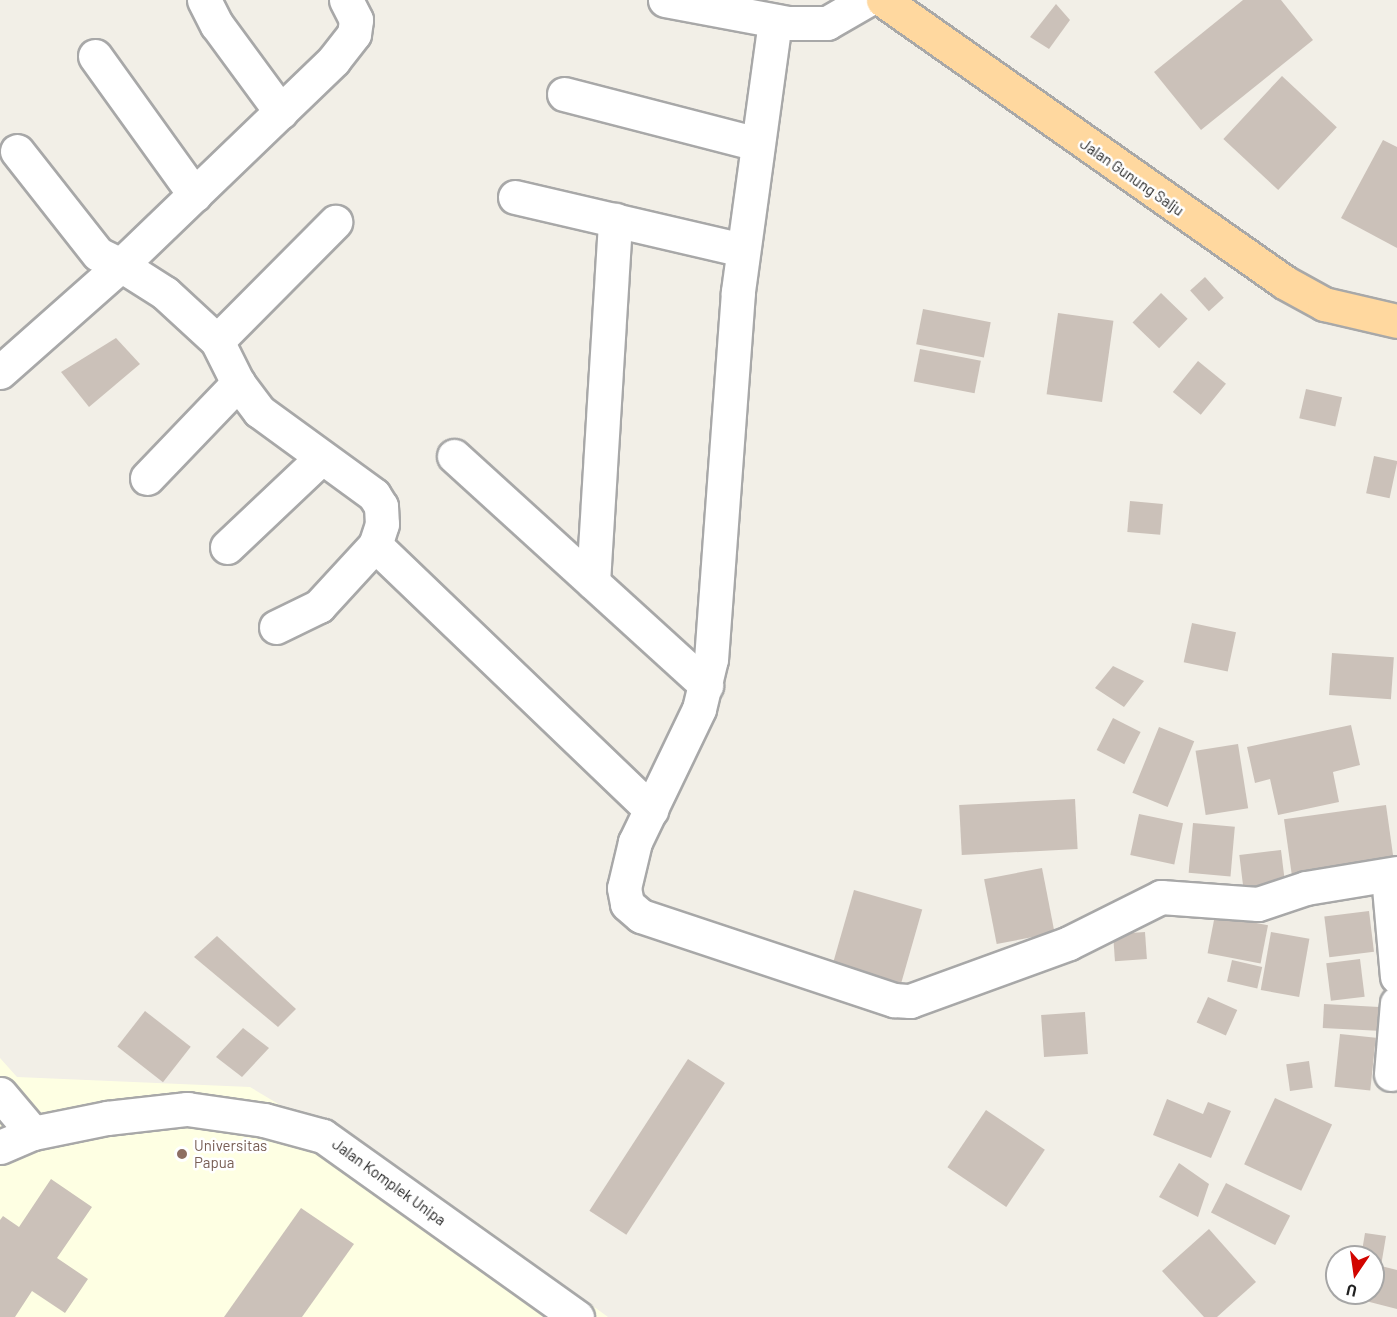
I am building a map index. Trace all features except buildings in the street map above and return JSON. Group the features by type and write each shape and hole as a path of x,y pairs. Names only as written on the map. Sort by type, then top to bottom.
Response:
{"main road":[{"name":"Jalan Gunung Salju","path":"883,0 1284,282 1324,304 1397,321"}],"street":[{"path":"204,0 217,25 281,111"},
{"path":"4,358 121,265 334,60 354,34 356,20 346,0"},
{"path":"665,0 775,21 827,22 867,0"},
{"path":"775,21 743,250 720,503 711,659 706,685 677,760 651,810 628,863 624,888 627,904 641,916 894,1000 931,994 1069,943 1161,897 1258,904 1306,888 1392,874 1397,977"},
{"path":"94,56 195,195"},
{"path":"564,94 758,144"},
{"path":"17,152 98,254 121,265 165,293 217,341 238,383 259,411 374,495 381,506 382,524 375,545 319,606 276,627"},
{"path":"515,197 743,250"},
{"path":"593,582 615,220"},
{"path":"217,341 335,222"},
{"path":"147,478 238,383"},
{"path":"454,456 706,685"},
{"path":"227,547 321,458"},
{"path":"375,545 651,810"},
{"path":"1391,1074 1397,1003"},
{"path":"0,1094 33,1133"},
{"name":"Jalan Komplek Unipa","path":"0,1147 33,1133 107,1118 187,1109 264,1120 323,1136 577,1317"}],"shaded area":[{"name":"Universitas Papua","path":"0,1058 17,1077 250,1087 477,1222 608,1317 0,1317"}],"place":[{"name":"Universitas Papua","path":"182,1154"}]}
